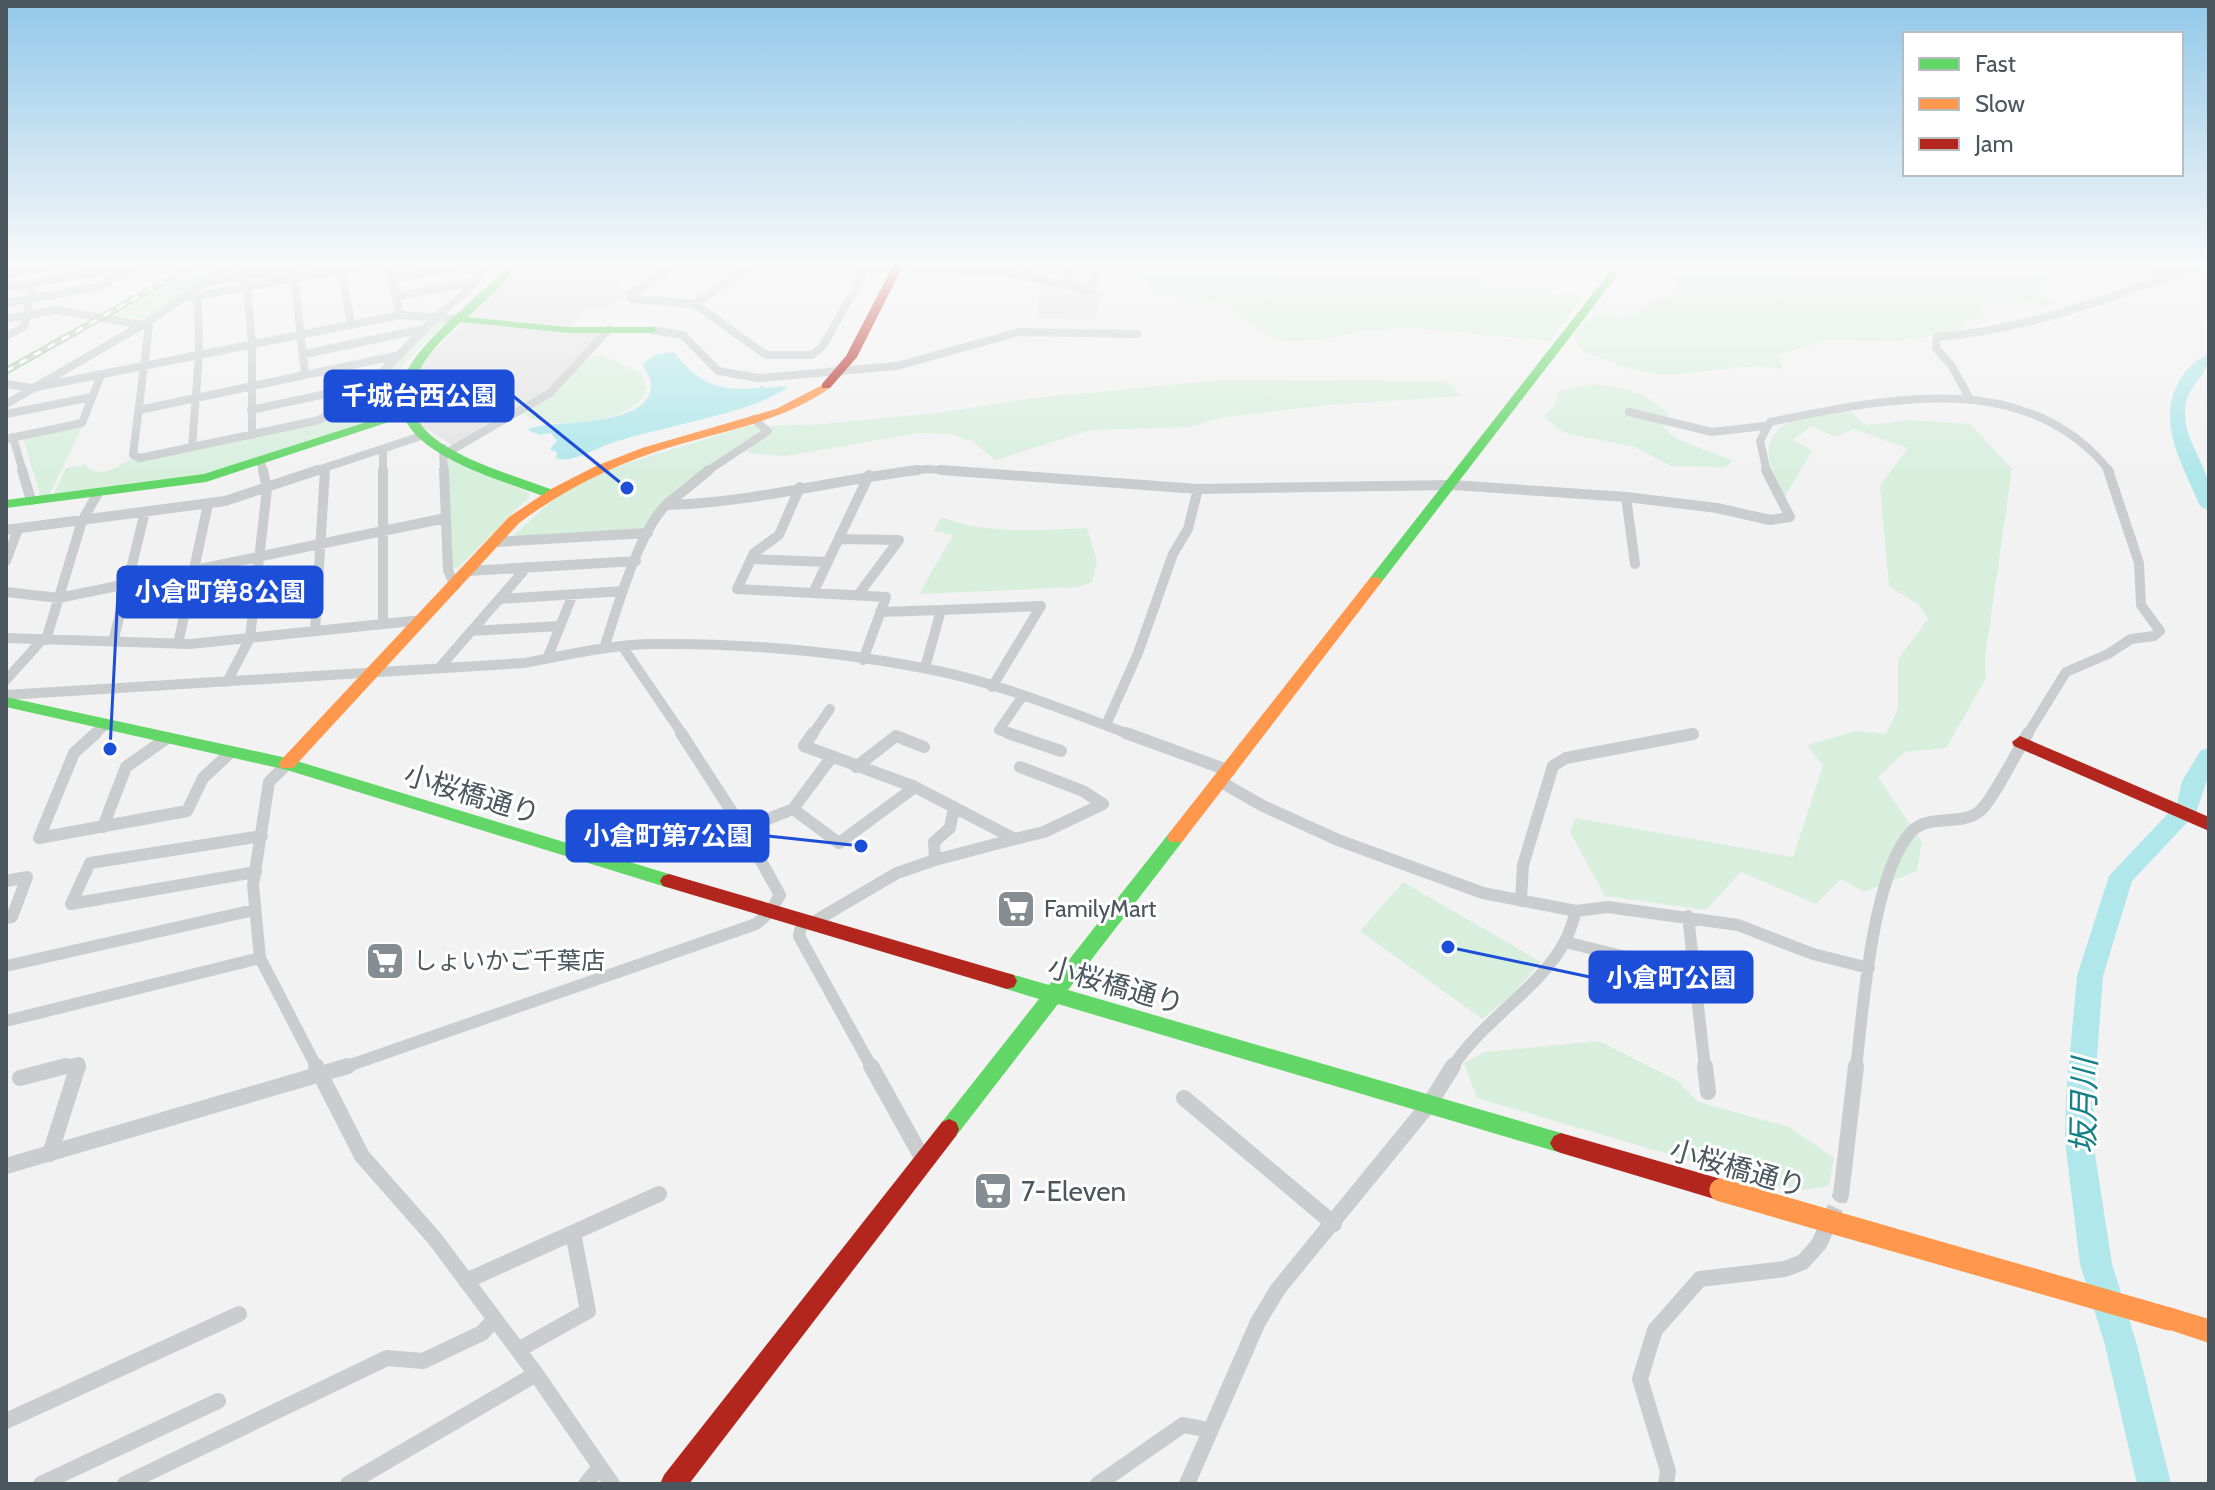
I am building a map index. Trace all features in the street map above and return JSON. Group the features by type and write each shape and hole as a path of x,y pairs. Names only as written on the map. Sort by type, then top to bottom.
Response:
{"street":[{"path":"6,365 65,334"},
{"path":"6,372 69,334"},
{"path":"6,404 124,334"},
{"path":"148,334 133,455 136,457 329,417 351,405 420,334"},
{"path":"192,447 199,355 197,334"},
{"path":"251,334 252,435"},
{"path":"6,384 32,388 303,334 305,375"},
{"path":"304,354 402,334"},
{"path":"444,334 408,370 399,394 402,414 421,436 548,493"},
{"path":"446,449 550,393 605,334"},
{"path":"674,334 692,340 707,364 730,375 759,378 897,366 1013,334"},
{"path":"734,334 761,354 812,355 821,349 831,334"},
{"path":"612,1484 495,1319 362,1156 323,1075 260,958 254,910 256,872 269,782 495,542 548,493 620,458 801,402 842,370 861,334"},
{"path":"1109,334 1137,334"},
{"path":"673,1484 1568,334"},
{"path":"1969,397 1951,365 1936,348 1937,337 1983,334"},
{"path":"139,410 400,355"},
{"path":"31,500 10,438 82,423 101,375"},
{"path":"251,410 372,384"},
{"path":"6,414 92,397"},
{"path":"1629,412 1712,432 1764,426 1799,414 1884,399 1969,397 2058,425 2096,454 2117,488 2139,563 2141,605 2160,631 2154,636 2131,639 2108,654 2066,672 2020,742 1981,810 1972,817 1927,823 1914,830 1897,847 1869,968 1852,1098 1850,1145 1841,1195"},
{"path":"6,504 206,478 402,414"},
{"path":"604,648 623,591 656,515 704,473 768,431 753,419"},
{"path":"666,505 717,504 869,475 927,469 1198,489 1452,485 1626,497 1717,508 1770,520 1790,517 1771,484 1761,449 1759,438 1764,426"},
{"path":"6,530 208,504 267,489 421,436"},
{"path":"383,449 383,624"},
{"path":"446,449 448,570 455,586"},
{"path":"227,682 250,638 267,489 261,461"},
{"path":"315,631 325,469"},
{"path":"813,593 869,475"},
{"path":"800,487 779,535 751,559 737,589 886,597 863,660"},
{"path":"1106,725 1144,639 1173,554 1188,529 1198,489"},
{"path":"6,680 44,640 82,521 98,493"},
{"path":"1626,497 1635,564"},
{"path":"178,644 208,504"},
{"path":"113,642 145,512"},
{"path":"6,592 59,598 446,518"},
{"path":"6,561 18,529"},
{"path":"495,542 648,533"},
{"path":"839,539 899,540 858,595"},
{"path":"751,559 828,562"},
{"path":"468,571 636,561"},
{"path":"440,667 527,567"},
{"path":"500,599 623,591"},
{"path":"547,659 573,594"},
{"path":"880,612 1041,606 992,687"},
{"path":"925,668 941,610"},
{"path":"6,638 178,644 422,620"},
{"path":"471,631 560,626"},
{"path":"6,695 547,659 622,646 775,649 925,668 1106,725 1225,777 1263,806 1338,840 1483,893 1576,911 1608,907 1738,925 1802,951 1869,968"},
{"path":"6,1166 323,1075 756,924 770,912 780,895 743,829 639,667 622,646"},
{"path":"1022,697 999,730 1061,751"},
{"name":"小桜橋通り","path":"6,702 287,764 806,923 2209,1331"},
{"path":"830,709 804,746 915,787 1015,839"},
{"path":"106,724 74,753 39,838 187,811 203,778 231,752"},
{"path":"1521,901 1523,865 1553,766 1566,758 1693,734"},
{"path":"856,767 896,736 924,747"},
{"path":"103,827 126,767 167,738"},
{"path":"2020,742 2209,824"},
{"path":"743,829 793,809 831,758"},
{"path":"925,1162 799,936 806,923 897,873 1044,832 1103,804 1083,791 1020,767"},
{"path":"793,809 839,843 915,787"},
{"path":"935,860 934,842 950,828 954,807"},
{"path":"256,872 71,904 90,863 262,836"},
{"path":"6,881 27,877 12,917 6,918"},
{"path":"6,966 254,910"},
{"path":"1187,1484 1264,1311 1278,1289 1430,1103 1463,1050 1519,996 1565,942 1576,911"},
{"path":"1688,916 1708,1092"},
{"path":"1565,942 1695,974"},
{"path":"6,1021 260,958"},
{"path":"20,1078 79,1063 74,1089 55,1125 50,1154"},
{"path":"1184,1098 1334,1224"},
{"path":"466,1281 659,1194"},
{"path":"518,1350 588,1311 573,1233"},
{"path":"1666,1484 1668,1471 1640,1379 1655,1330 1700,1279 1785,1269 1803,1262 1819,1244"},
{"path":"6,1421 239,1314"},
{"path":"125,1484 387,1358 423,1361 482,1333 495,1319"},
{"path":"348,1484 536,1374"},
{"path":"41,1484 218,1401"},
{"path":"1098,1484 1183,1425 1210,1430"},
{"path":"586,1484 600,1467"}],"shaded area":[{"path":"451,334 600,334 551,389 454,446 421,426 413,416 407,393 417,368"}],"green space":[{"path":"424,334 436,334 398,374 391,400 393,414 201,476 53,495 66,468 85,465 95,471 106,471 127,461 340,415 360,402"},
{"path":"1266,334 1351,334 1322,340 1277,341"},
{"path":"1472,334 1556,334 1551,341"},
{"path":"1575,334 1944,334 1898,341 1826,340 1778,355 1783,369 1742,367 1677,374 1652,373 1627,367 1580,350"},
{"path":"600,354 641,373 647,388 640,400 628,410 594,421 555,423 526,416 525,413 560,389 587,358"},
{"path":"1221,380 1446,381 1462,396 1328,405 1225,417 1189,427 1090,430 996,460 972,441 950,434 918,433 785,456 749,453 743,443 690,481 644,529 511,538 559,494 602,471 748,426 810,425 937,413 1035,398"},
{"path":"1593,384 1642,395 1668,414 1661,425 1677,439 1732,461 1725,467 1671,466 1635,447 1565,433 1543,417 1555,405 1559,391"},
{"path":"1849,411 1867,425 1911,420 1970,424 2012,469 1985,658 1986,678 1946,748 1905,752 1878,777 1922,842 1917,871 1864,892 1841,879 1816,904 1741,872 1706,910 1605,896 1570,832 1576,818 1793,857 1823,766 1807,745 1856,731 1886,734 1898,708 1898,659 1928,619 1919,605 1889,586 1880,486 1908,448 1853,429 1835,437 1811,426 1793,440 1812,451 1784,498 1769,456 1770,442 1776,432 1786,425 1811,416"},
{"path":"83,425 49,495 41,497 23,439"},
{"path":"451,459 529,493 529,497 459,567 452,569 446,461"},
{"path":"941,517 994,529 1087,528 1097,561 1092,582 1078,587 919,594 953,535 934,531"},
{"path":"1403,882 1541,962 1514,993 1482,1019 1360,931"},
{"path":"1599,1041 1678,1081 1698,1102 1789,1127 1834,1158 1829,1186 1794,1191 1477,1098 1464,1063 1485,1052"}],"water":[{"path":"674,352 701,379 721,387 788,386 775,395 732,411 628,438 568,459 556,458 557,452 550,449 557,441 551,433 540,435 528,430 592,421 632,411 645,401 651,387 643,364 654,355"}],"waterway":[{"name":"坂月川","path":"2209,359 2190,375 2180,392 2177,410 2184,449 2209,506"},
{"name":"坂月川","path":"2154,1484 2121,1345 2096,1264 2079,1141 2080,1097 2090,976 2121,876 2188,807 2193,781 2209,756"}],"tunnel":[{"path":"1819,1244 1841,1195"}],"railway":[{"path":"6,371 73,334"}],"traffic: fast":[{"path":"6,372 74,334"},
{"path":"443,334 431,345 409,376 404,402 413,424 433,443 460,459 548,493"},
{"path":"1375,581 1567,334"},
{"path":"6,504 206,478 402,414"},
{"path":"6,702 287,764 669,881"},
{"path":"949,1129 1176,837"},
{"path":"1007,981 1561,1143"}],"traffic: slow":[{"path":"287,764 514,520 535,505 578,479 623,459 780,411 826,386"},
{"path":"1176,837 1375,581"},
{"path":"1721,1190 2169,1319"},
{"path":"2169,1319 2209,1331"}],"traffic: jam":[{"path":"826,386 851,357 863,334"},
{"path":"2020,742 2209,824"},
{"path":"669,881 1007,981"},
{"path":"673,1484 949,1129"},
{"path":"1561,1143 1721,1190"}],"place":[{"name":"千城台西公園","path":"627,488"},
{"name":"小倉町第8公園","path":"110,749"},
{"name":"小倉町第7公園","path":"861,846"},
{"name":"FamilyMart","path":"1016,909"},
{"name":"小倉町公園","path":"1448,947"},
{"name":"しょいかご千葉店","path":"385,961"},
{"name":"7-Eleven","path":"993,1191"}]}
